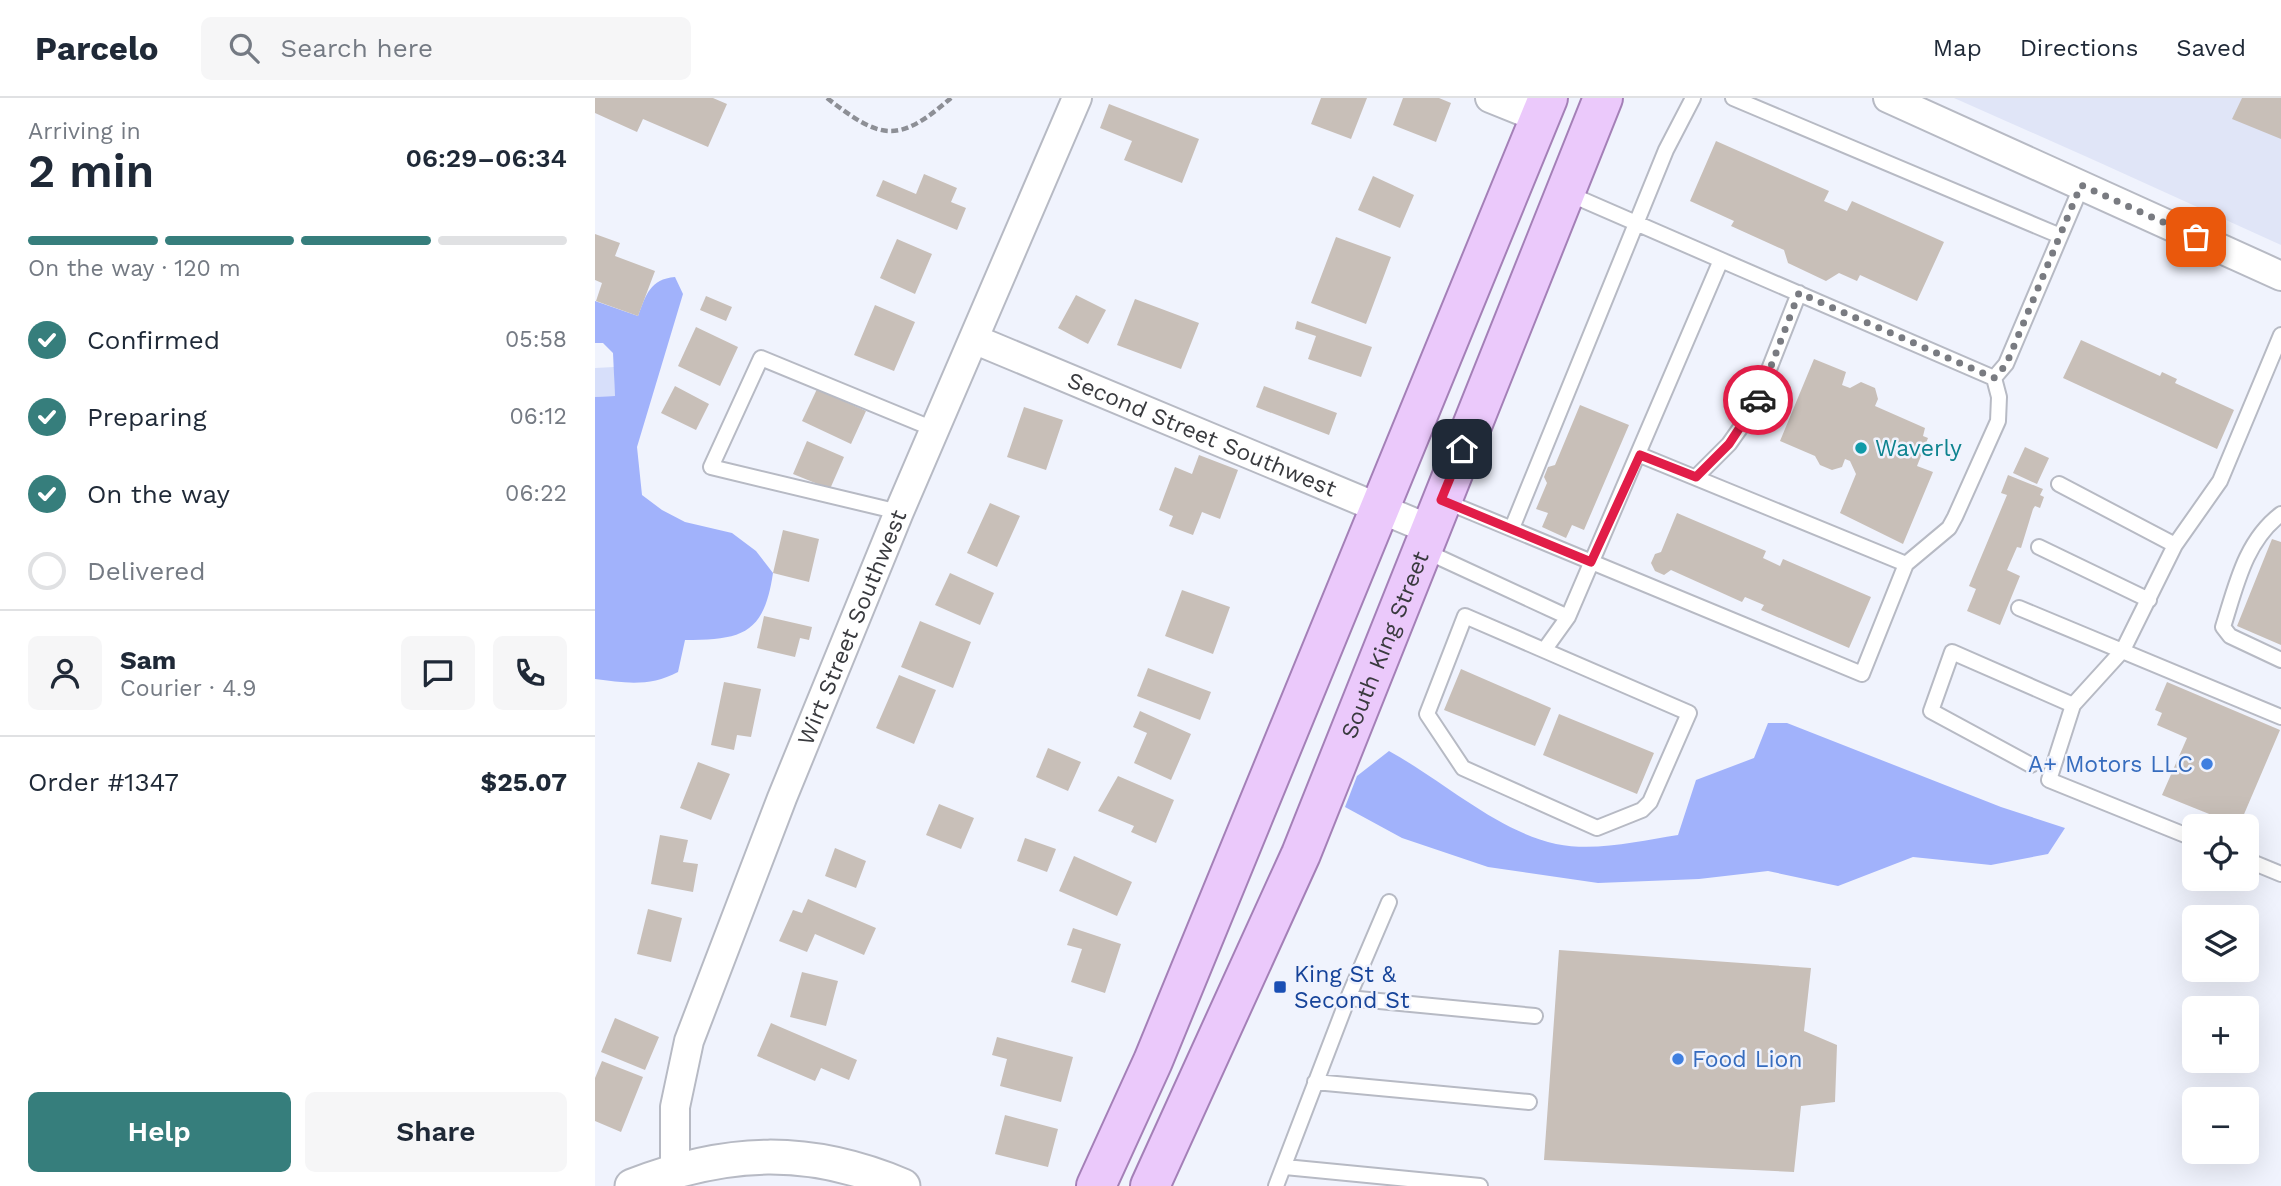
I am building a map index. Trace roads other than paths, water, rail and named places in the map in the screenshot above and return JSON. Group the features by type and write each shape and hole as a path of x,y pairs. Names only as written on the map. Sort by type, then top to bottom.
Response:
{"main road":[{"name":"South King Street","path":"1150,1186 1301,854 1603,98"},
{"path":"1096,1186 1153,1061 1544,108"}],"street":[{"name":"Wirt Street Southwest","path":"674,1178 675,1107 689,1041 782,798 899,512 1077,98"},
{"path":"1490,98 1544,108"},
{"path":"1888,98 2281,276"},
{"name":"Second Street Southwest","path":"975,340 1378,508 1430,526"},
{"path":"632,1186 674,1178 757,1155 797,1157 876,1175 903,1186"}],"lane":[{"path":"1511,528 1666,150 1693,98"},
{"path":"1733,98 2058,235"},
{"path":"1994,378 2006,365 2081,185"},
{"path":"1566,193 1994,378"},
{"path":"1545,649 1568,617 1640,455 1721,260"},
{"path":"1696,477 1729,444 1753,410 1799,293"},
{"path":"2182,834 2049,780 2073,705 2123,650 2175,545 2220,481 2281,335"},
{"path":"899,512 712,467 761,358 936,429"},
{"path":"1430,526 1511,528 1862,674 1906,564 1949,528 1998,421 1999,397 1994,378"},
{"path":"1640,455 1906,564"},
{"path":"2059,484 2175,545"},
{"path":"2281,514 2268,523 2248,553 2223,627 2229,636 2281,660"},
{"path":"1430,526 1568,617"},
{"path":"2039,547 2149,600"},
{"path":"2019,608 2281,717"},
{"path":"1465,616 1545,649 1689,713 1650,802 1642,810 1597,828 1463,768 1427,714 1465,616"},
{"path":"2031,765 1931,711 1952,652 2073,705"},
{"path":"2259,865 2281,874"},
{"path":"1276,1186 1348,998 1389,902"},
{"path":"1348,998 1535,1016"},
{"path":"1315,1082 1529,1102"},
{"path":"1285,1167 1481,1186"}],"place":[{"name":"Waverly","path":"1861,448"},
{"name":"A+ Motors LLC","path":"2207,764"},
{"name":"King St & Second St","path":"1280,987"},
{"name":"Food Lion","path":"1678,1059"}]}
